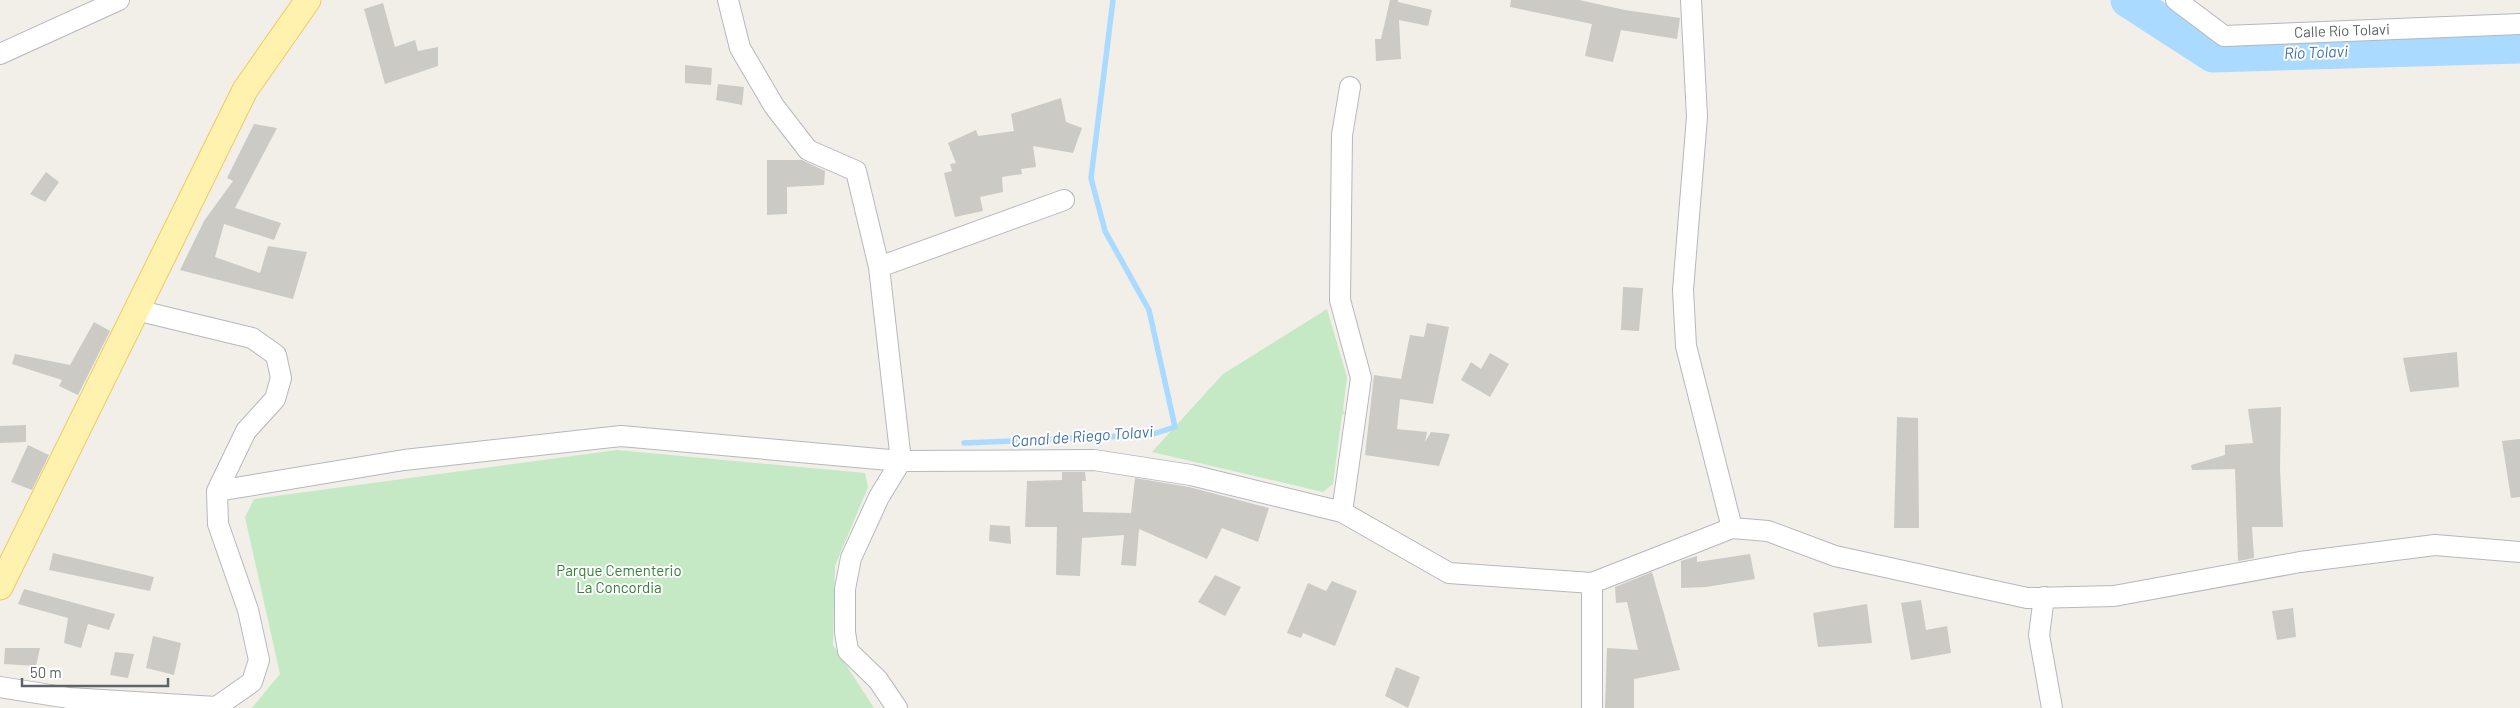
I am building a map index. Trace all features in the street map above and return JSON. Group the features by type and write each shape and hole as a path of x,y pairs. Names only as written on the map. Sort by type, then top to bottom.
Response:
{"main road":[{"path":"0,587 245,90 308,0"}],"street":[{"path":"0,54 119,0"},
{"path":"728,0 740,48 774,106 808,150 856,171 880,267 901,461 879,497 851,558 845,589 845,632 848,650 878,680 897,708"},
{"path":"1691,0 1697,117 1684,290 1686,346 1732,528"},
{"name":"Calle Río Tolavi","path":"2176,0 2224,36 2520,24"},
{"path":"1342,512 1361,378 1340,300 1342,135 1350,87"},
{"path":"880,267 1064,200"},
{"path":"0,687 69,698 216,708 252,682 259,660 248,610 218,524 217,491 246,430 275,399 281,378 276,355 252,338 136,310"},
{"path":"217,491 404,460 621,436 901,461 1094,460 1191,475 1342,512 1449,572 1592,583 1732,528 1768,531 1834,556 2027,598 2114,596 2300,562 2435,545 2520,552"},
{"path":"1592,583 1592,708"},
{"path":"2044,597 2039,635 2052,708"}],"green space":[{"path":"1327,309 1347,377 1343,410 1345,413 1342,415 1333,484 1323,492 1152,452 1223,374"},
{"name":"Parque Cementerio La Concordia","path":"617,450 865,473 868,487 835,566 833,645 874,708 252,708 280,674 245,517 254,499"}],"building":[{"path":"1390,0 1398,0 1398,2 1432,10 1428,26 1399,20 1401,59 1376,61 1375,39 1381,39"},
{"path":"1511,0 1579,0 1625,10 1680,18 1677,39 1621,30 1613,62 1585,56 1592,24 1510,7"},
{"path":"383,3 395,47 415,40 418,51 438,47 438,66 385,84 364,9"},
{"path":"685,65 712,68 711,85 685,83"},
{"path":"718,84 744,87 742,105 716,100"},
{"path":"1061,98 1066,122 1082,128 1073,153 1033,146 1036,167 1021,169 1022,174 1002,177 1003,192 980,197 983,211 955,217 944,173 952,171 950,164 956,163 948,143 976,130 978,136 1014,131 1011,114"},
{"path":"254,124 277,128 235,208 281,223 274,240 224,224 215,257 260,273 268,246 307,252 293,299 180,270 204,221 233,181 227,178"},
{"path":"767,160 802,160 825,171 824,185 787,187 787,214 767,215"},
{"path":"46,172 59,182 45,202 30,194"},
{"path":"1623,287 1643,288 1639,331 1621,330"},
{"path":"94,322 110,331 78,395 59,386 62,380 12,364 15,354 70,365"},
{"path":"1427,323 1449,327 1433,404 1400,399 1397,429 1427,432 1425,442 1431,432 1450,434 1439,466 1365,455 1374,375 1401,379 1410,335 1424,337"},
{"path":"2457,352 2459,387 2410,392 2403,358"},
{"path":"1490,353 1509,364 1490,397 1461,380 1471,362 1481,369"},
{"path":"2281,407 2280,469 2283,527 2252,527 2254,558 2238,561 2235,469 2192,470 2191,465 2225,455 2225,445 2253,443 2248,409"},
{"path":"1897,417 1918,418 1919,528 1894,528"},
{"path":"26,425 26,442 0,443 0,426"},
{"path":"2520,439 2520,497 2511,498 2502,441"},
{"path":"28,445 49,455 32,490 11,482"},
{"path":"1062,472 1085,472 1086,481 1082,481 1083,512 1131,513 1135,478 1189,487 1269,508 1258,542 1222,528 1207,559 1139,529 1136,566 1121,565 1124,535 1082,538 1080,576 1056,575 1057,527 1025,527 1027,481 1062,480"},
{"path":"990,525 1010,526 1011,544 989,541"},
{"path":"53,553 154,577 150,591 49,570"},
{"path":"1750,554 1755,579 1706,587 1681,588 1681,561 1697,556 1697,562"},
{"path":"1652,572 1680,670 1634,679 1634,708 1605,708 1607,648 1638,650 1627,602 1616,603 1615,587"},
{"path":"1215,575 1241,587 1225,616 1198,602"},
{"path":"1332,581 1357,591 1335,646 1303,633 1301,638 1287,633 1308,583 1326,591"},
{"path":"24,589 115,614 109,630 88,624 81,648 64,643 68,618 18,604"},
{"path":"1921,600 1926,630 1947,626 1951,653 1911,660 1901,603"},
{"path":"1867,604 1872,643 1818,647 1813,613"},
{"path":"2293,608 2296,637 2277,640 2272,611"},
{"path":"153,636 181,643 174,675 146,668"},
{"path":"5,648 40,648 36,666 4,664"},
{"path":"115,652 134,654 128,678 110,675"},
{"path":"1396,667 1420,677 1408,708 1385,696"}],"waterway":[{"name":"Canal de Riego Tolavi","path":"964,443 1150,435 1175,427 1149,310 1105,231 1091,178 1113,0"},
{"name":"Río Tolavi","path":"2128,0 2213,55 2520,46"}]}
